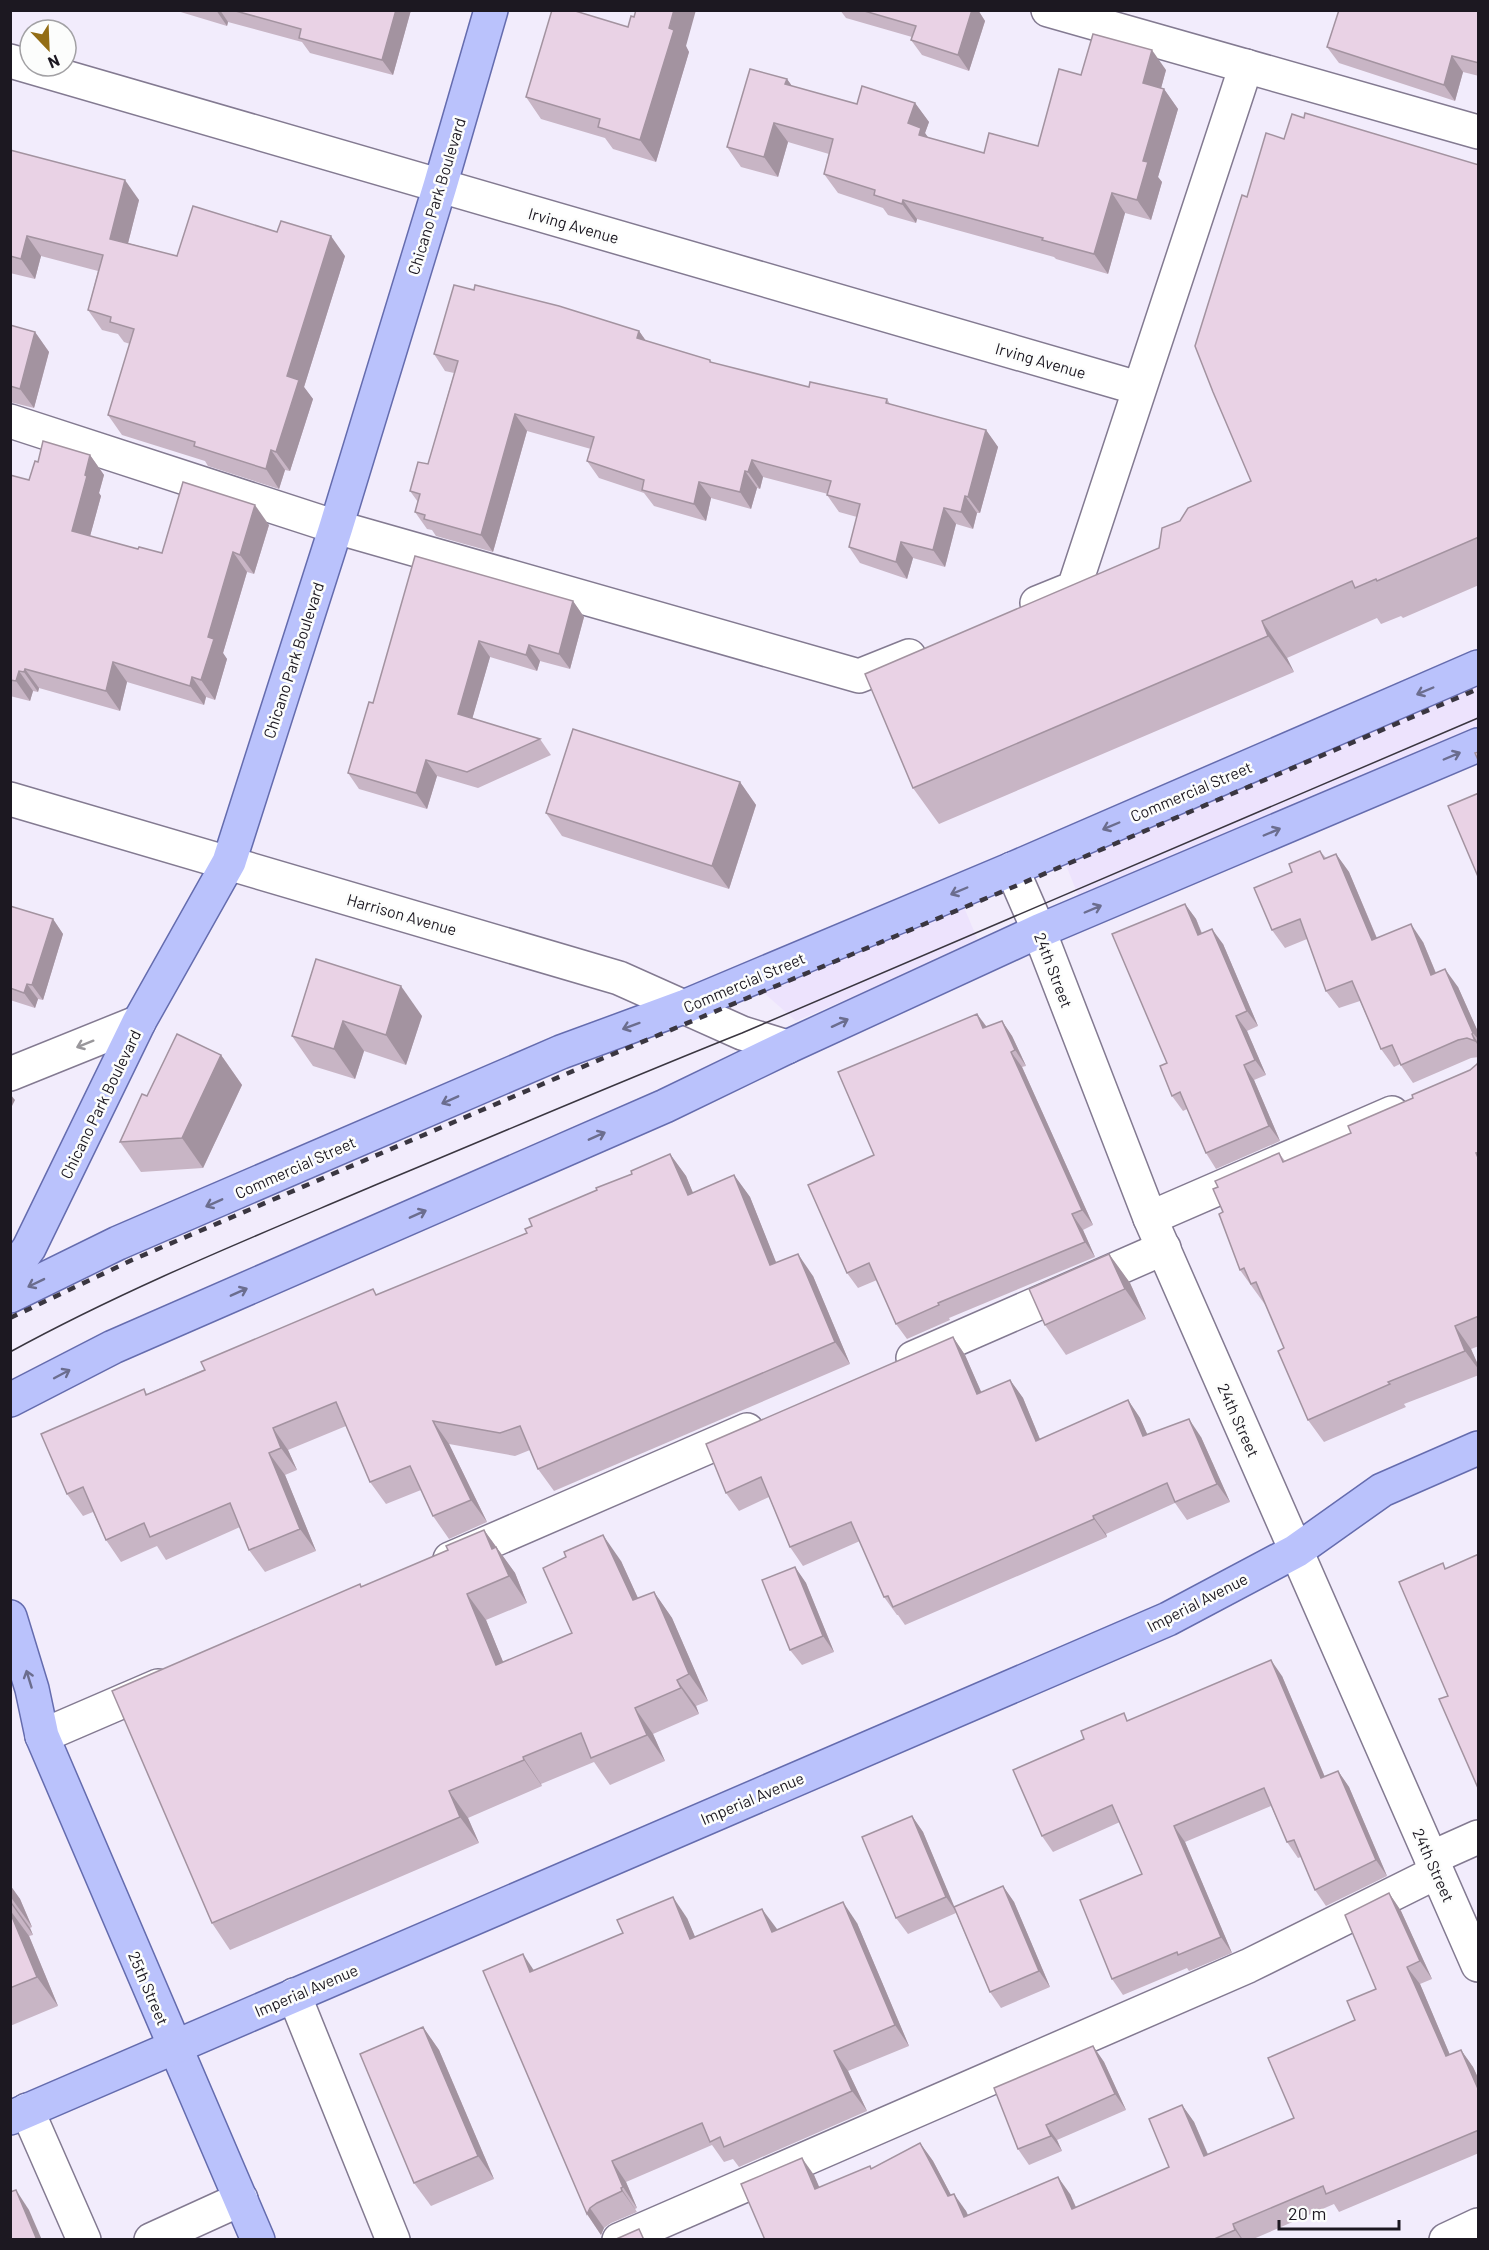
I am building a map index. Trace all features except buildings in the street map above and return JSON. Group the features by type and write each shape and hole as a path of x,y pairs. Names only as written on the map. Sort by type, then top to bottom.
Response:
{"main road":[{"name":"Chicano Park Boulevard","path":"10,1274 38,1233 140,1022 229,862 336,527 491,10"},
{"name":"Commercial Street","path":"10,1296 118,1243 561,1052 686,1006 1479,667"},
{"path":"10,1400 113,1347 665,1106 1039,931 1479,745"},
{"name":"Imperial Avenue","path":"19,2114 1167,1619 1296,1551 1382,1490 1479,1448"},
{"name":"25th Street","path":"10,1617 32,1689 42,1736 258,2240"},
{"name":"25th Street","path":"10,1697 42,1736"}],"street":[{"path":"1048,10 1479,132"},
{"name":"Irving Avenue","path":"10,62 1138,388"},
{"path":"1010,614 1074,588 1138,388 1246,66"},
{"path":"10,421 336,527 859,676 934,645"},
{"name":"Harrison Avenue","path":"10,799 619,978 742,1033 787,1047"},
{"name":"24th Street","path":"1012,868 1039,931 1150,1218 1479,1965"},
{"path":"10,1074 140,1022"},
{"path":"1150,1218 1424,1099"},
{"path":"885,1370 1164,1248"},
{"path":"423,1570 775,1418"},
{"path":"42,1736 182,1675"},
{"path":"619,2240 1248,1966 1434,1865 1479,1837"},
{"path":"294,1995 393,2240"},
{"path":"19,2114 84,2240"},
{"path":"151,2240 241,2199"},
{"path":"1446,2240 1479,2225"}],"shaded area":[{"path":"1478,677 1478,730 1080,900 1062,855"},
{"path":"961,900 979,943 796,1021 757,987"}],"tram line":[{"path":"10,1352 99,1306 235,1244 742,1033 1478,718"}],"railway":[{"path":"10,1318 132,1260 594,1062 1478,689"}]}
